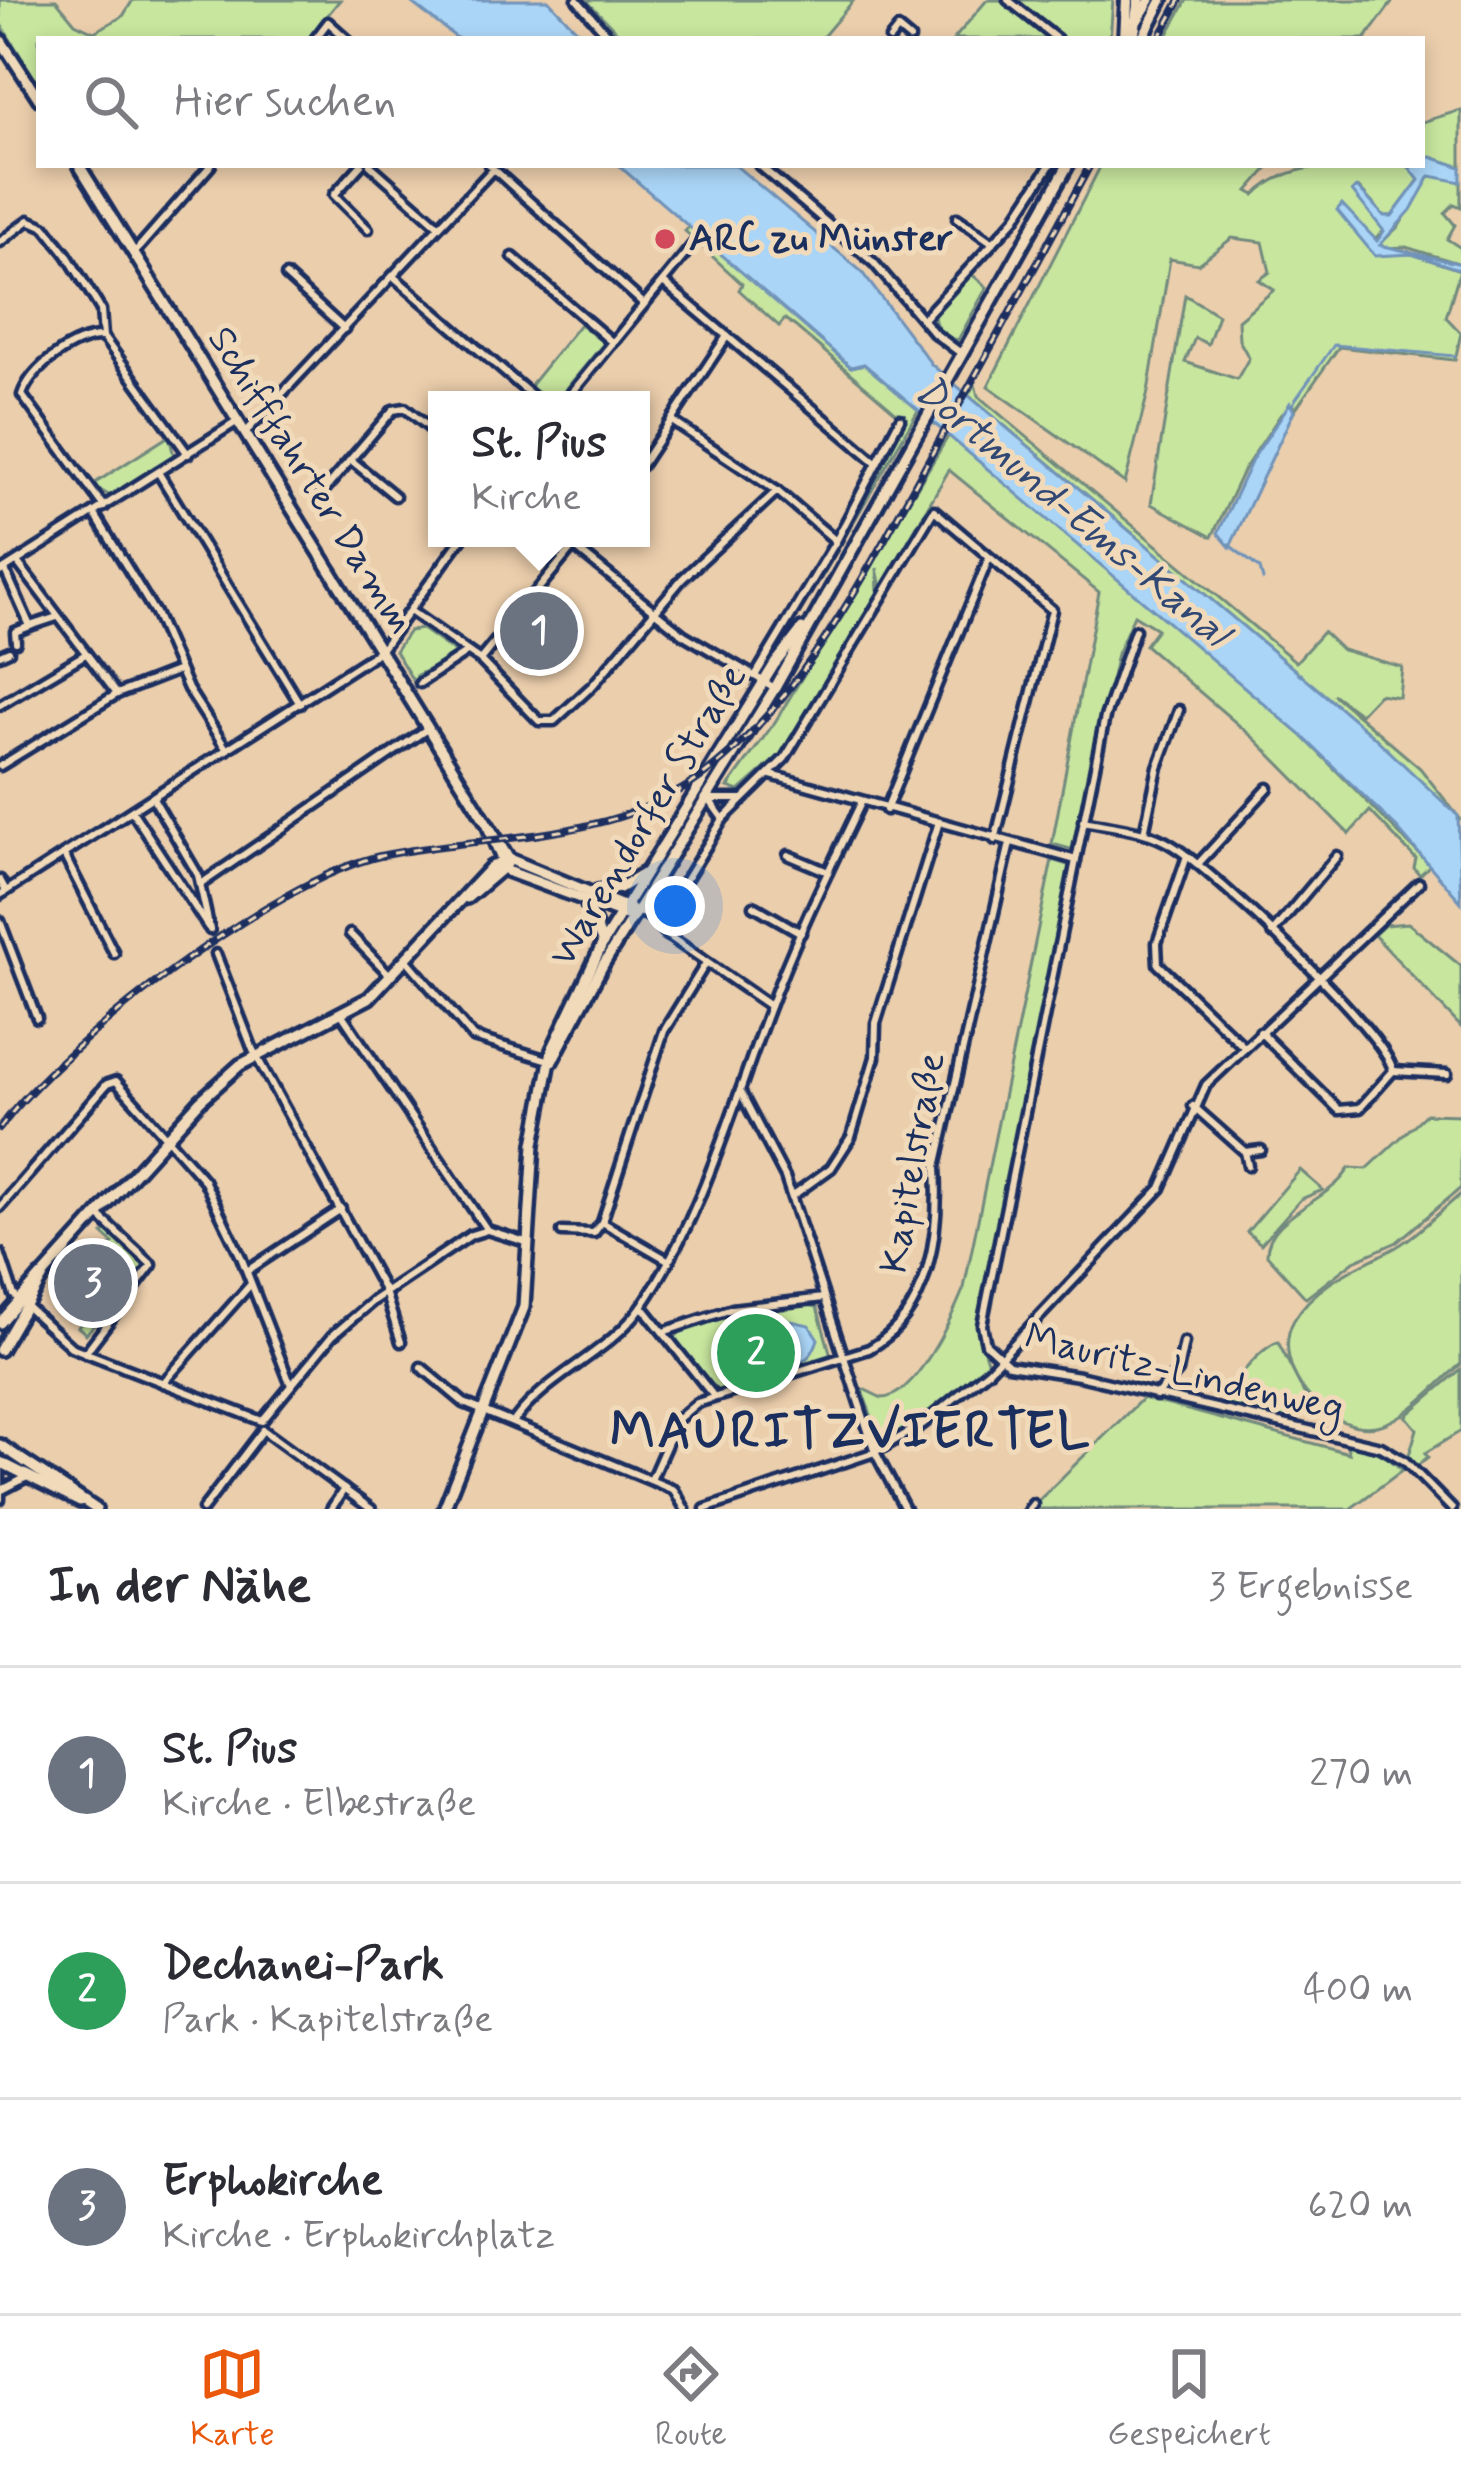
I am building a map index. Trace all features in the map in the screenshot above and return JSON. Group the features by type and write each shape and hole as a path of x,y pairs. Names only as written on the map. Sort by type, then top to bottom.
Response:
{"highway":[{"path":"1127,0 1129,36"},
{"path":"1130,36 1139,0"}],"main road":[{"path":"1137,22 1150,0"},
{"path":"1144,36 1162,0"},
{"path":"1,43 36,96"},
{"name":"Schifffahrter Damm","path":"82,168 489,829 504,864"},
{"name":"Warendorfer Straße","path":"444,1509 520,1319 534,1144 567,1015 603,943 708,798 775,688 1066,168"},
{"name":"Warendorfer Straße","path":"552,1061 648,871 760,679 817,610"},
{"path":"504,864 596,891 627,912"},
{"path":"504,864 587,905 627,912"},
{"path":"0,1323 224,1077 343,1016 392,977 504,864"},
{"path":"596,891 620,888 648,871"},
{"path":"587,905 603,943"},
{"path":"0,1350 21,1302"},
{"path":"0,1445 94,1507"},
{"path":"0,1465 94,1507"}],"street":[{"path":"577,0 608,36"},
{"path":"1008,0 1054,36"},
{"path":"317,36 328,22 344,36"},
{"path":"134,253 208,168"},
{"path":"363,168 334,195 368,230"},
{"path":"370,168 440,226"},
{"path":"245,433 490,168"},
{"path":"492,168 644,304"},
{"path":"763,168 874,262 922,320 962,354"},
{"path":"922,320 993,243 1048,168"},
{"path":"957,218 993,243"},
{"path":"0,242 36,219 56,239 100,310 103,337 188,454"},
{"path":"573,391 695,242"},
{"path":"513,257 613,343"},
{"path":"286,277 344,328"},
{"path":"393,277 526,391"},
{"path":"663,282 878,463"},
{"path":"650,453 727,336"},
{"path":"103,337 69,347 25,385 22,395 104,507"},
{"path":"321,494 398,407 428,428"},
{"name":"Warendorfer Straße","path":"760,679 900,419"},
{"path":"672,421 777,491 836,541"},
{"path":"29,626 2,571 238,422"},
{"path":"351,460 395,496"},
{"path":"158,472 300,704"},
{"path":"410,611 480,660 539,721 548,724 590,688 682,578 777,491"},
{"name":"Warendorfer Straße","path":"627,912 656,918 664,914 723,819 771,775 934,510 989,558"},
{"path":"94,513 155,613 179,670 227,751"},
{"path":"0,880 3,893 380,651 455,547"},
{"path":"480,660 572,547"},
{"path":"574,547 655,613 775,688"},
{"path":"886,810 989,558 1052,610 995,840"},
{"path":"18,562 117,694"},
{"path":"16,642 15,632 57,617"},
{"path":"1135,630 1105,717 982,1325 986,1344 999,1358 1161,1188 1193,1106 1244,1047 1419,883"},
{"path":"0,655 9,651"},
{"path":"420,683 468,651"},
{"path":"0,705 86,654"},
{"path":"0,766 117,694 179,670"},
{"path":"1144,833 1158,767 1179,710"},
{"path":"201,884 427,729"},
{"path":"771,775 1076,860"},
{"path":"1198,865 1268,788"},
{"path":"132,811 210,930 201,884 154,798"},
{"name":"Warendorfer Straße","path":"708,798 723,819"},
{"path":"692,800 742,799"},
{"path":"514,1421 539,1391 605,1347 642,1306 667,1259 740,1091 800,933 861,803"},
{"path":"1083,821 1144,833 1187,856 1318,977 1384,1050 1393,1072"},
{"path":"792,1196 831,1168 851,1136 875,1058 876,1023 938,825"},
{"name":"Kapitelstraße","path":"651,1480 678,1419 712,1394 843,1358 886,1339 915,1303 939,1217 936,1167 1010,843"},
{"path":"64,855 114,953"},
{"path":"788,855 828,872"},
{"path":"1187,856 1157,944 1159,964 1244,1047"},
{"path":"1271,933 1337,856"},
{"path":"754,906 800,933"},
{"path":"656,918 662,932 770,1006"},
{"path":"0,921 37,1018"},
{"path":"350,934 392,977"},
{"path":"216,954 258,1056 385,1292 401,1342"},
{"path":"407,960 473,1037 552,1061"},
{"path":"562,1232 595,1233 602,1222 664,1031 706,963"},
{"path":"343,1016 487,1230"},
{"path":"1260,1032 1339,1110 1360,1108 1393,1072 1447,1074"},
{"path":"0,1207 111,1081 121,1084 203,1180 247,1271 290,1383"},
{"path":"740,1091 792,1196 875,1452 905,1509"},
{"path":"1193,1106 1245,1152 1247,1166"},
{"path":"1245,1152 1261,1150"},
{"path":"247,1271 341,1209"},
{"path":"85,1353 152,1265 98,1215"},
{"path":"602,1222 667,1259"},
{"path":"203,1509 290,1383 332,1336 385,1292 471,1235 487,1230 529,1243"},
{"path":"0,1253 21,1302 85,1353 262,1425 370,1509"},
{"path":"164,1383 251,1284"},
{"path":"663,1332 732,1309 824,1298"},
{"path":"642,1306 712,1394"},
{"path":"1156,1396 1178,1371 1184,1342"},
{"name":"Mauritz-Lindenweg","path":"705,1509 875,1452 922,1424 999,1358 1381,1447 1405,1461 1452,1509"},
{"path":"422,1367 464,1403 674,1490 686,1509"},
{"path":"0,1465 1,1495"},
{"path":"1,1495 27,1478"},
{"path":"331,1509 344,1489"}],"green space":[{"path":"0,0 56,0 75,23 94,32 123,16 133,0 340,0 310,36 36,36 36,80 0,23"},
{"path":"586,0 854,0 824,36 621,36"},
{"path":"987,0 1113,0 1110,36 957,36"},
{"path":"1187,0 1394,0 1367,36 1167,36"},
{"path":"1461,110 1461,167 1425,155 1425,121"},
{"path":"1099,168 1268,168 1248,191 1255,195 1287,174 1306,169 1411,168 1419,180 1392,216 1384,216 1358,187 1384,231 1373,240 1378,253 1412,254 1460,270 1446,317 1461,333 1455,360 1339,347 1294,411 1293,405 1281,414 1243,471 1212,537 1151,504 1185,295 1218,315 1208,344 1195,338 1185,362 1237,379 1249,358 1239,340 1238,320 1274,290 1259,280 1270,272 1263,242 1232,238 1198,264 1170,259 1148,392 1125,483 988,386"},
{"path":"1430,176 1461,182 1461,207 1454,204 1445,213 1455,225 1447,239 1461,248 1461,264 1406,247 1379,245 1399,226"},
{"path":"691,225 851,367 864,364 919,409 819,582 906,421 796,327 785,319 779,326 739,290 742,284 685,231"},
{"path":"970,273 987,287 958,340 941,332 934,315"},
{"path":"580,324 604,343 564,391 529,387"},
{"path":"975,384 978,396 1296,662 1323,632 1342,650 1402,667 1399,697 1379,694 1360,714 1333,694 1420,768 1461,820 1370,733 968,395"},
{"path":"949,435 1301,735 1430,865 1420,875 1414,868 1416,859 1370,811 1349,834 1255,739 1145,645 1157,629 1134,615 1117,654 1074,850 1052,844 1099,592 949,470 881,588 877,568 878,594 790,746 739,791 728,787 775,722"},
{"path":"169,436 174,456 110,496 92,485"},
{"path":"422,629 459,655 417,675 415,684 395,651 409,631"},
{"path":"1052,860 1071,866 978,1332 988,1364 905,1430 879,1436 861,1388 882,1398 907,1384 931,1354 964,1288"},
{"path":"1408,923 1461,966 1461,1027 1374,935 1385,925"},
{"path":"1426,1114 1461,1115 1461,1188 1397,1242 1354,1261 1306,1298 1267,1255 1277,1229 1349,1168 1367,1169"},
{"path":"1300,1170 1323,1190 1301,1199 1261,1244 1247,1232"},
{"path":"1461,1194 1461,1364 1392,1421 1362,1426 1342,1421 1324,1410 1296,1378 1288,1339 1294,1320 1324,1287 1408,1239"},
{"path":"108,1229 149,1265 86,1334 78,1327 87,1317 83,1312 123,1273 103,1254 113,1243 103,1234"},
{"path":"817,1307 832,1359 716,1393 672,1342 695,1323 713,1317"},
{"path":"1278,1342 1309,1403 1287,1420 1223,1405 1246,1369"},
{"path":"1461,1369 1461,1431 1425,1453 1428,1457 1417,1466 1408,1458 1417,1429 1406,1416"},
{"path":"1143,1398 1349,1453 1346,1443 1383,1454 1403,1470 1350,1509 1037,1509 1034,1505"}],"water":[{"path":"408,0 548,0 582,36 454,36"},
{"path":"1425,155 1461,167 1461,182 1430,176 1411,210 1380,245 1461,264 1461,270 1412,254 1375,256 1337,210 1342,204 1377,241 1384,231 1352,191 1357,187 1384,216 1392,216 1419,180 1410,168 1425,168"},
{"name":"Dortmund-Ems-Kanal","path":"621,168 739,168 861,271 932,365 1370,733 1458,816 1461,902 1397,828 1301,735 864,364 851,367"},
{"path":"1290,403 1294,411 1230,547 1218,533 1252,460"},
{"path":"774,1317 809,1325 818,1339 812,1353 797,1360 757,1330 744,1341 740,1359 715,1371 733,1351 734,1330"}],"waterway":[{"path":"1291,406 1334,345 1455,356"},
{"path":"1228,544 1260,569 1263,580"}],"railway":[{"path":"1161,36 1180,0"},
{"path":"0,1128 71,1052 120,1010 231,929 286,896 380,856 542,834 621,816 659,802 733,751 800,674 859,585 1088,168"}],"place":[{"name":"ARC zu Münster","path":"665,239"},
{"name":"St. Pius","path":"539,631"},
{"name":"Erphokirche","path":"93,1283"},
{"name":"Dechanei-Park","path":"756,1353"}],"district":[{"name":"MAURITZVIERTEL","path":"851,1433"}]}
